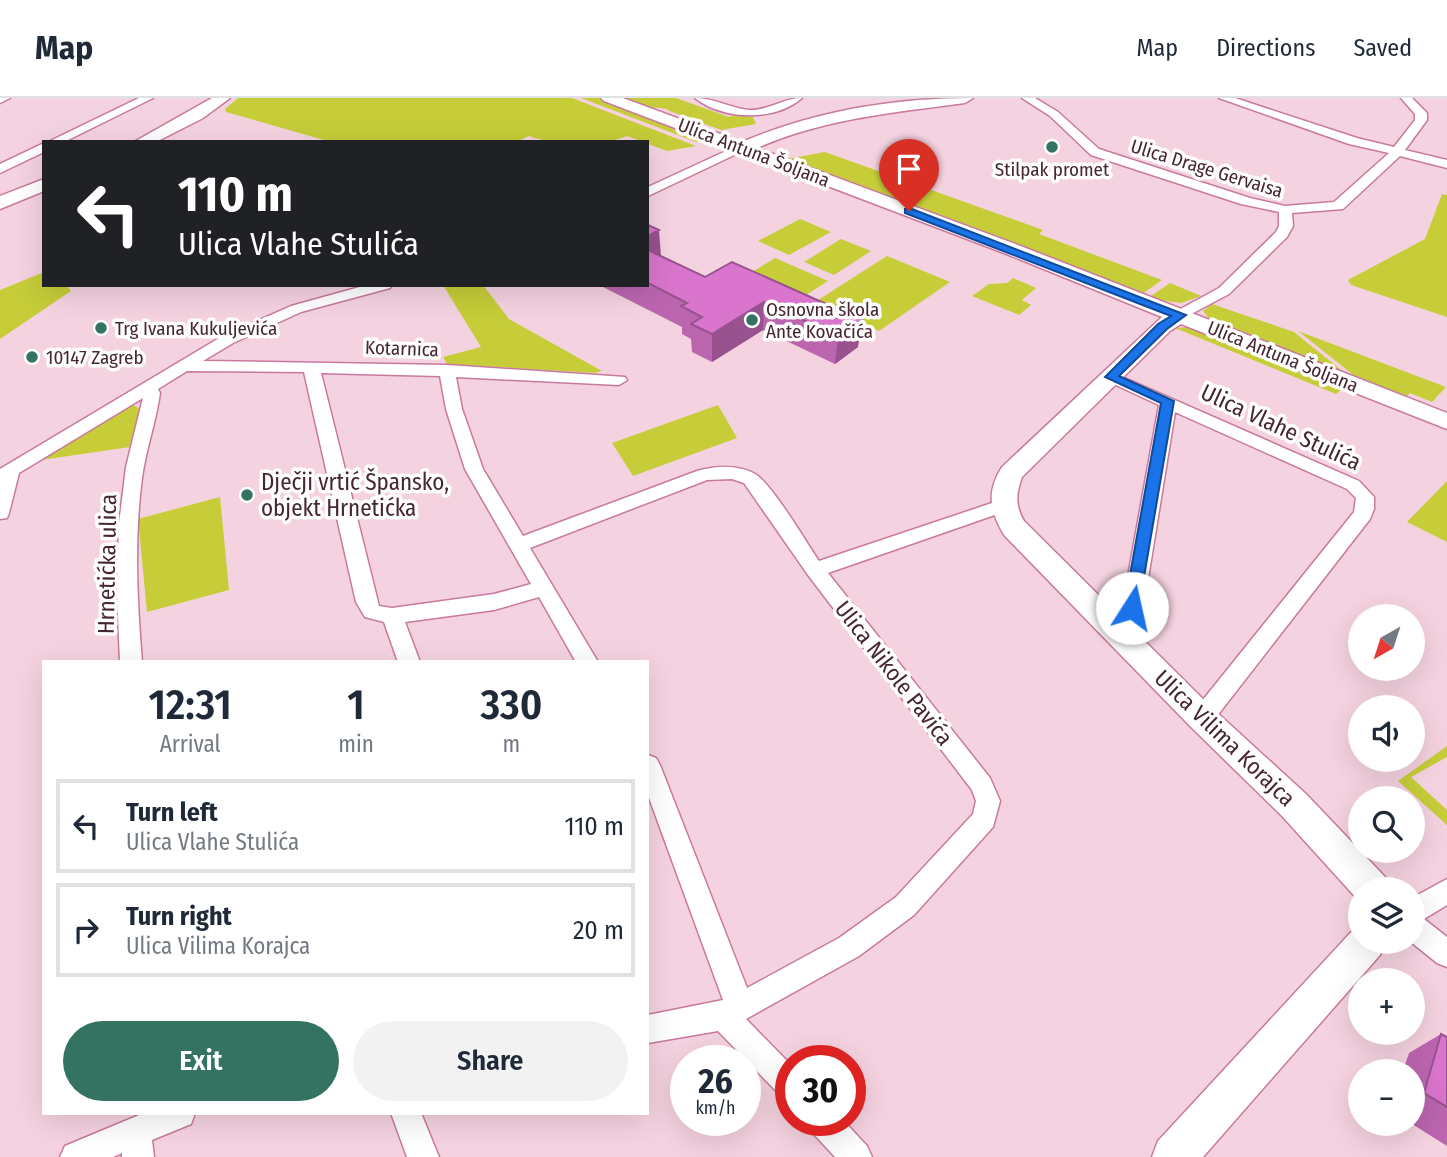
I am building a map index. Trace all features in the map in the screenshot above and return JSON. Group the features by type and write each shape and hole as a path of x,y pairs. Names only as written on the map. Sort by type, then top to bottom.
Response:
{"street":[{"path":"0,100 5,98"},
{"path":"58,140 148,98"},
{"path":"146,140 186,121 222,98"},
{"name":"Ulica Antuna Šoljana","path":"609,98 1180,315 1447,422"},
{"path":"700,98 755,115 767,113 797,98"},
{"path":"649,192 782,131 830,117 965,98"},
{"name":"Ulica Drage Gervaisa","path":"1027,98 1054,114 1095,152 1246,201 1285,210 1286,226 1265,253 1224,291 1180,315"},
{"path":"1224,98 1318,130 1447,164"},
{"path":"1285,210 1338,206 1397,152 1421,120 1421,113 1406,98"},
{"path":"0,169 42,148"},
{"path":"0,203 42,185"},
{"path":"0,513 6,474 183,366 227,340 296,309 378,287"},
{"path":"815,570 1002,506 1003,489 1011,473 1163,326 1180,315"},
{"name":"Kotarnica","path":"183,366 447,370 619,380"},
{"path":"311,366 366,601 372,612 392,616 494,602 544,588"},
{"path":"447,370 454,409 474,469 586,660"},
{"name":"Ulica Vlahe Stulića","path":"1111,377 1353,485 1365,494 1368,501 1363,514 1202,718"},
{"name":"Hrnetićka ulica","path":"131,660 127,532 138,444 151,402 152,393 148,387"},
{"path":"1122,638 1129,628 1168,401"},
{"name":"Ulica Nikole Pavića","path":"517,545 703,475 727,472 750,479 815,570 982,785 988,801 984,819 905,906 849,947 732,1011 649,1029"},
{"name":"Ulica Vilima Korajca","path":"1002,506 1014,528 1202,718 1294,805 1361,877"},
{"path":"392,616 408,660"},
{"path":"649,768 732,1011 775,1066"},
{"path":"1425,904 1447,891"},
{"path":"1425,936 1447,954"},
{"path":"1174,1157 1255,1063 1356,954"},
{"path":"76,1157 137,1144 177,1115"},
{"path":"407,1115 423,1157"},
{"path":"837,1136 856,1157"}],"shaded area":[{"path":"238,98 572,98 696,146 667,151 649,144 649,140 627,136 613,140 543,140 529,136 520,140 324,140 226,112 225,109"},
{"path":"581,98 599,98 702,141 696,142"},
{"path":"621,98 676,98 729,117 735,114 753,117 756,124 721,130 668,109 649,107"},
{"path":"825,152 1043,230 1039,234 1162,280 1142,294 787,159"},
{"path":"1442,194 1447,195 1447,317 1351,285 1348,280 1425,239"},
{"path":"800,219 831,232 789,255 758,241"},
{"path":"841,239 871,251 834,275 804,262"},
{"path":"887,256 950,282 879,331 815,302"},
{"path":"775,258 828,281 806,295 752,272"},
{"path":"42,273 42,287 68,287 71,291 0,339 0,290"},
{"path":"1013,278 1036,288 1022,300 1031,305 1019,315 972,296 989,284 1007,283"},
{"path":"1170,283 1201,296 1181,303 1152,299 1151,296"},
{"path":"444,287 485,287 509,319 602,371 594,373 447,364 443,357 481,347"},
{"path":"1212,304 1294,332 1350,377 1212,322 1203,311"},
{"path":"1188,327 1345,386 1336,394 1175,328"},
{"path":"1298,331 1446,387 1432,402 1410,393 1406,397 1356,377"},
{"path":"131,404 139,408 139,413 130,447 41,460"},
{"path":"718,405 737,438 633,476 612,443"},
{"path":"1447,481 1447,542 1407,522"},
{"path":"220,497 229,590 147,612 138,519"},
{"path":"1447,746 1447,757 1425,769 1425,762"},
{"path":"1411,772 1420,772 1411,777 1421,786 1404,786 1398,781"},
{"path":"1425,790 1447,810 1447,825 1425,805"}],"building":[{"path":"649,225 659,230 649,235"},
{"path":"649,250 705,277 732,262 862,320 838,336 764,302 712,334 691,324 702,317 681,306 687,303 649,284"},
{"path":"1441,1034 1447,1037 1447,1107 1425,1094"}],"place":[{"name":"Stilpak promet","path":"1052,147"},
{"name":"Osnovna škola Ante Kovačića","path":"752,320"},
{"name":"Trg Ivana Kukuljevića","path":"101,328"},
{"name":"10147 Zagreb","path":"32,357"},
{"name":"Dječji vrtić Špansko, objekt Hrnetićka","path":"247,495"}],"route":[{"path":"909,211 1180,315 1163,326 1111,377 1168,401 1132,608"}]}
